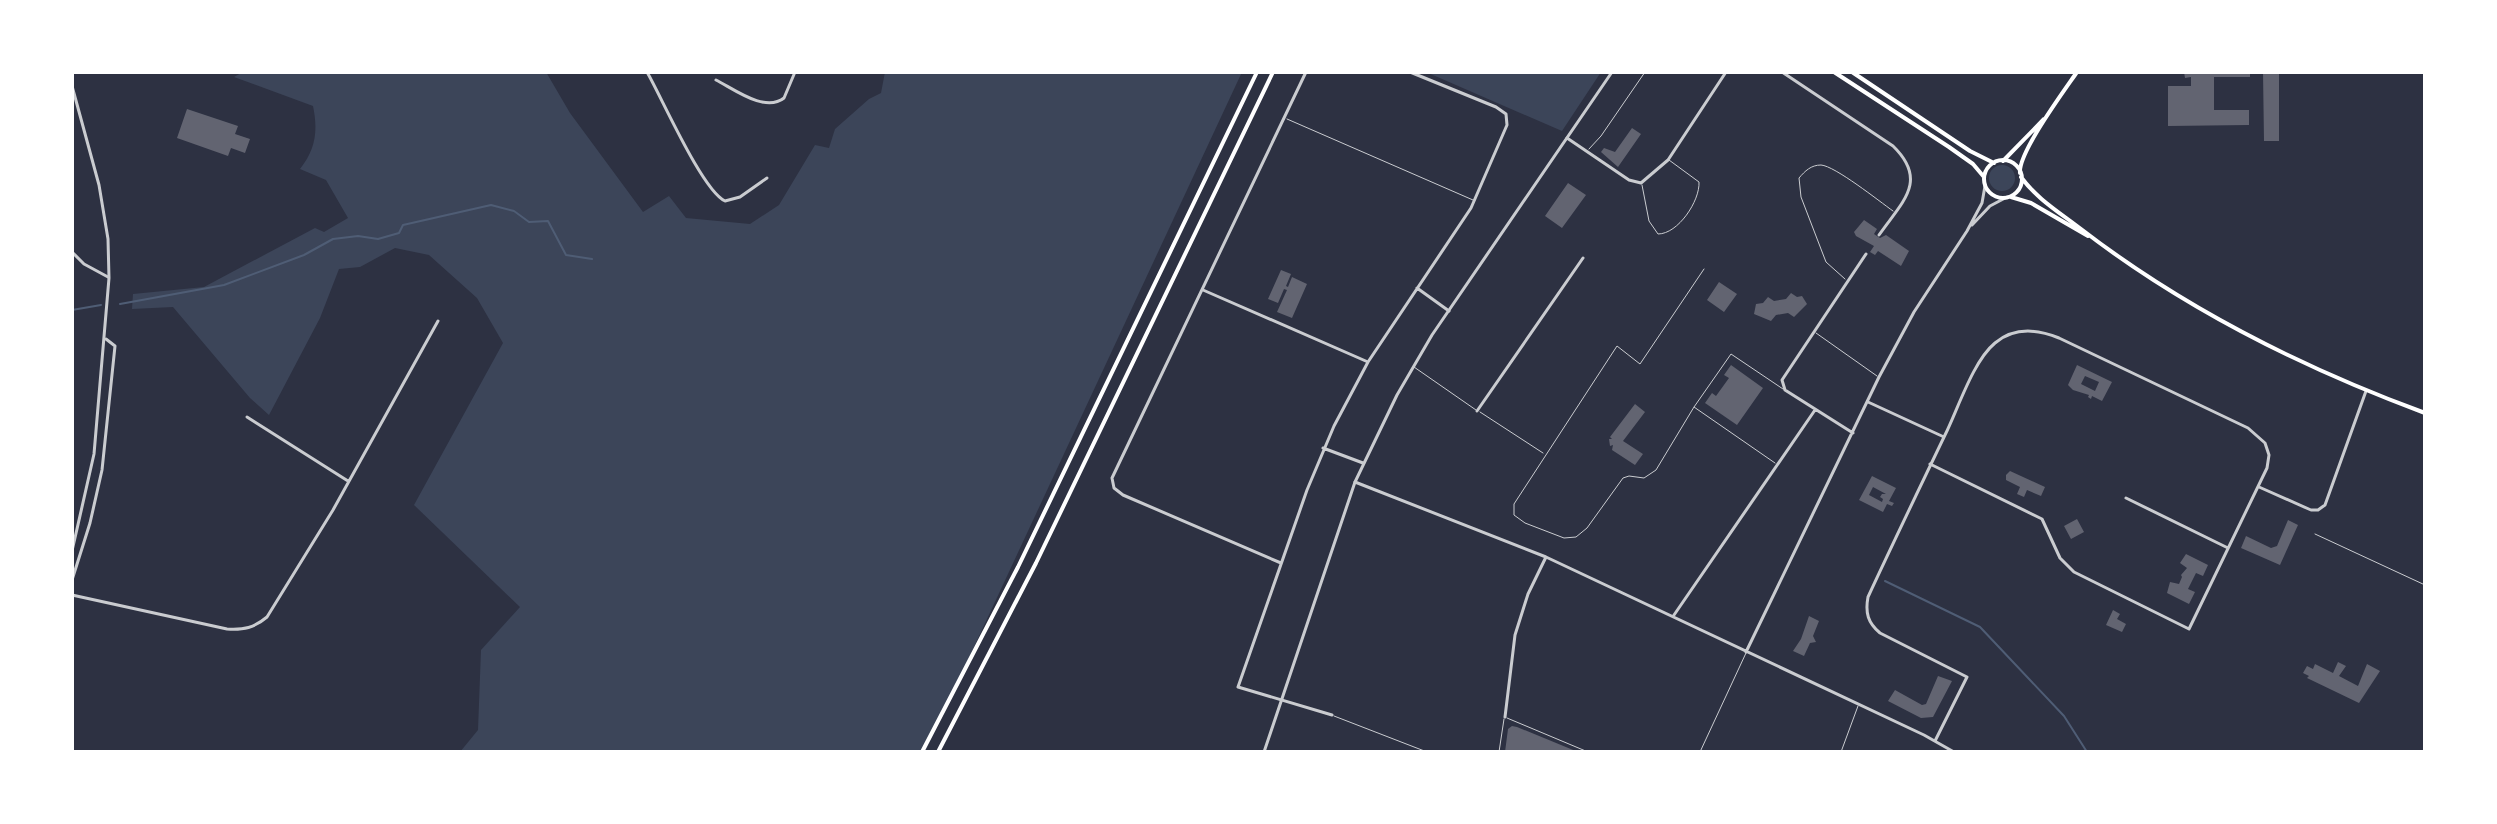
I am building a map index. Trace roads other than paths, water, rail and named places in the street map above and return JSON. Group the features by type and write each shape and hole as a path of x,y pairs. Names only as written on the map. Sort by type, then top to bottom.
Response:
{"main road":[{"path":"922,752 1018,567 1257,72"},
{"path":"938,752 1029,576 1273,72"},
{"path":"1834,72 1949,147 1973,164 1984,177"},
{"path":"1852,72 1970,151 1994,163"},
{"path":"2007,197 2018,190 2022,158 2077,72"},
{"path":"2003,161 2048,115"},
{"path":"2094,239 2038,197 2011,163 1994,163 1987,169 1985,186 1994,196 2031,203 2094,239 2205,311 2323,373 2425,413"}],"street":[{"path":"647,72 704,178 719,198 732,200 767,178"},
{"path":"716,80 758,101 778,102 788,91 795,72"},
{"path":"1281,563 1123,495 1112,483 1306,72"},
{"path":"1332,715 1238,687 1323,448 1368,362 1475,201 1506,129 1506,114 1496,107 1410,72"},
{"path":"1264,752 1363,463 1413,366 1612,72"},
{"path":"1567,138 1629,180 1641,183 1668,160 1726,72"},
{"path":"1782,72 1893,146 1902,156 1912,177 1910,187 1879,235"},
{"path":"72,86 99,185 108,239 109,278 94,454 72,551"},
{"path":"1746,652 1879,377 1914,312 1967,231 1982,203 1985,186"},
{"path":"1967,231 1985,209 2007,197"},
{"path":"72,252 84,264 109,278"},
{"path":"1853,433 1785,390 1782,380 1783,374 1866,254"},
{"path":"1477,411 1583,258"},
{"path":"1417,288 1449,311"},
{"path":"1203,290 1368,362"},
{"path":"72,595 227,629 253,627 267,617 349,482 438,321"},
{"path":"1930,464 2036,515 2045,523 2068,569 2189,629 2259,487 2269,455 2265,443 2255,432 2059,338 2034,330 2012,333 1987,351 1930,464 1866,606 1870,623 1880,633 1967,677 1935,741"},
{"path":"72,580 90,523 104,461 115,346 106,339"},
{"path":"2259,487 2311,510 2325,505 2366,391"},
{"path":"1868,402 1944,437"},
{"path":"1673,616 1815,410"},
{"path":"247,417 349,482"},
{"path":"1323,448 1363,463"},
{"path":"1355,482 1546,557 1954,752"},
{"path":"2126,498 2228,548"},
{"path":"1505,717 1510,659 1518,626 1528,594 1546,557"}],"lane":[{"path":"1587,151 1601,136 1645,72"},
{"path":"1285,118 1475,201"},
{"path":"1641,183 1651,227 1658,234 1670,232 1687,212 1700,189 1699,182 1668,160"},
{"path":"1847,281 1826,262 1801,197 1799,178 1817,165 1830,168 1895,212"},
{"path":"1704,269 1640,364 1617,346 1514,504 1514,515 1525,523 1564,538 1576,537 1587,528 1623,478 1644,478 1656,470 1731,354 1785,390"},
{"path":"1813,332 1879,377"},
{"path":"1413,366 1545,454"},
{"path":"1694,407 1777,465"},
{"path":"2315,534 2425,585"},
{"path":"1700,752 1746,652"},
{"path":"1841,752 1858,704"},
{"path":"1332,715 1427,752"},
{"path":"1499,752 1505,717 1588,752"}],"waterway":[{"path":"120,304 224,285 304,255 333,239 358,236 378,239 399,233 403,225 491,205 514,211 529,222 548,221 566,255 592,259"},
{"path":"72,310 101,305"},
{"path":"1885,581 1980,627 2064,716 2087,752"}]}
